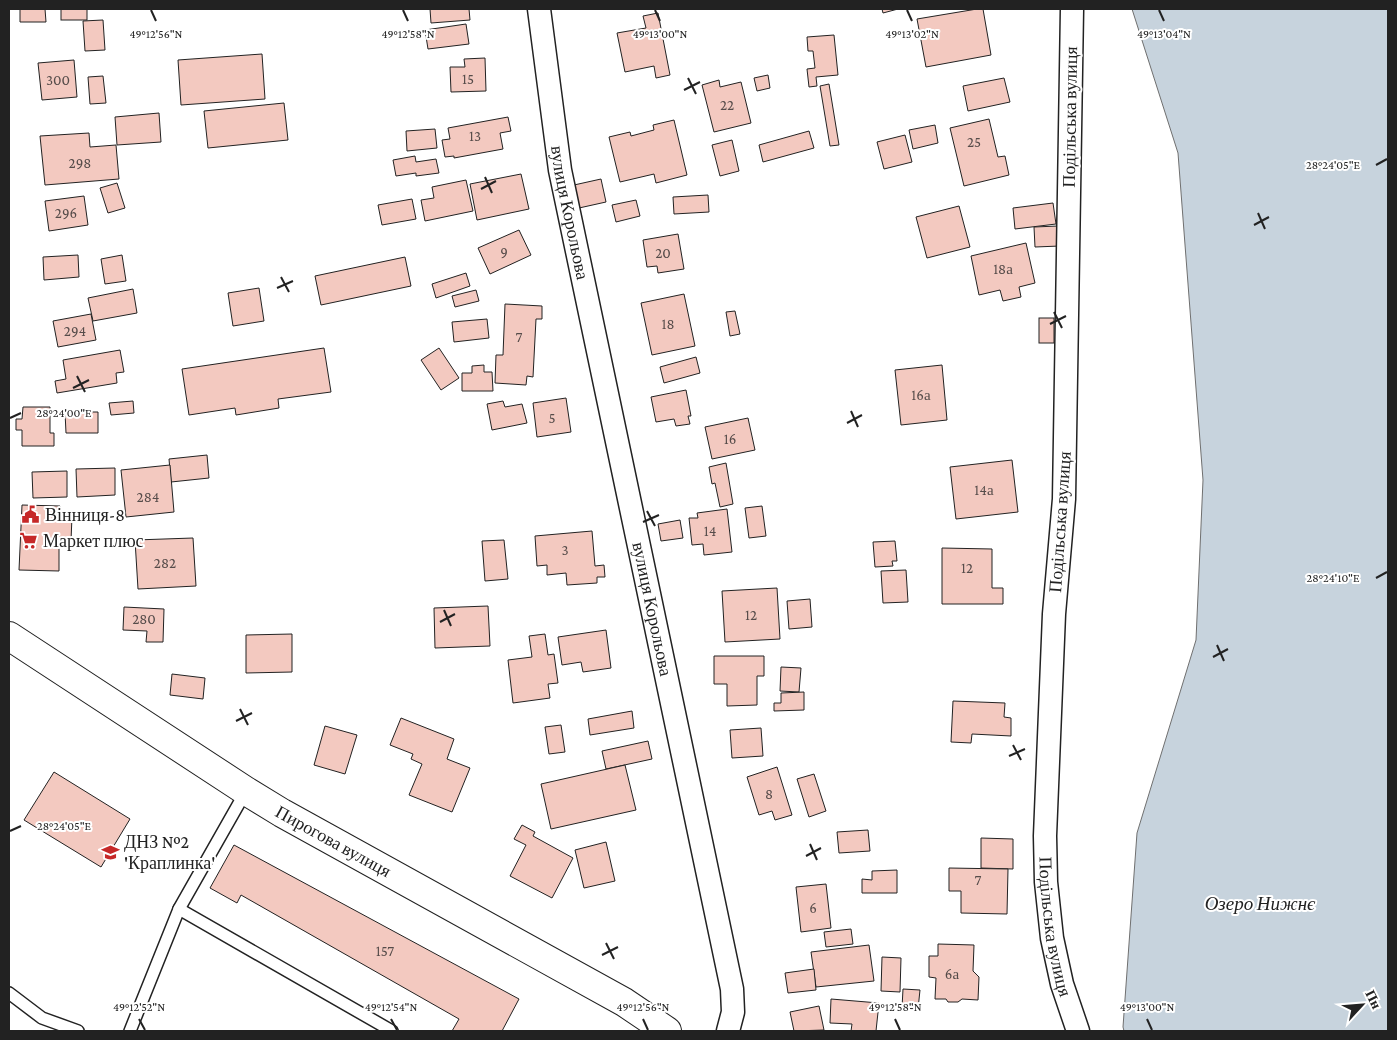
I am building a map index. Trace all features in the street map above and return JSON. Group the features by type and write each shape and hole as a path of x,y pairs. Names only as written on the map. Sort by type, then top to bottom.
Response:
{"street":[{"name":"вулиця Корольова","path":"539,9 560,170 732,989 733,1012 728,1031"},
{"name":"Подільська вулиця","path":"1072,9 1064,499 1054,614 1045,836 1046,882 1052,938 1062,984 1078,1031"},
{"name":"Пирогова вулиця","path":"9,636 246,791 624,1002 667,1031"}],"lane":[{"path":"130,1031 179,909 246,791"},
{"path":"179,909 392,1031"},
{"path":"9,993 42,1018 78,1031"}],"water":[{"name":"Озеро Нижнє","path":"1132,9 1388,9 1388,1031 1124,1031 1137,833 1196,640 1203,480 1178,153"}],"building":[{"path":"20,9 45,9 46,22 20,22"},
{"path":"61,9 87,9 87,20 61,20"},
{"path":"430,9 469,9 470,20 431,23"},
{"path":"882,9 898,9 883,13"},
{"path":"983,9 991,55 926,67 917,19"},
{"path":"658,13 670,75 656,78 654,66 625,72 617,33 646,28 643,16"},
{"path":"103,20 105,50 85,51 83,21"},
{"path":"466,24 469,44 428,49 425,30"},
{"path":"834,35 838,75 816,77 817,86 809,87 807,69 815,68 813,51 808,51 807,37"},
{"path":"262,54 265,99 181,105 178,60"},
{"path":"485,58 486,91 451,92 450,67 465,67 464,59"},
{"path":"74,60 77,97 42,100 38,63"},
{"path":"768,75 770,88 757,91 754,78"},
{"path":"103,76 106,103 90,104 88,77"},
{"path":"1004,78 1010,102 968,111 963,86"},
{"path":"719,80 720,87 741,82 751,123 714,132 702,85"},
{"path":"829,84 839,145 830,146 820,86"},
{"path":"284,103 288,140 208,148 204,111"},
{"path":"159,113 161,142 117,145 115,117"},
{"path":"508,117 511,131 500,133 503,149 454,158 454,156 445,157 442,140 450,139 448,128"},
{"path":"989,119 998,157 1005,156 1009,175 964,186 950,128"},
{"path":"674,120 687,175 656,183 654,174 620,182 609,137 630,132 631,136 654,130 653,125"},
{"path":"935,125 938,143 913,149 909,130"},
{"path":"435,129 437,148 407,151 406,131"},
{"path":"809,131 814,148 763,162 759,145"},
{"path":"89,133 90,147 116,145 119,179 45,185 40,136"},
{"path":"905,135 912,162 884,169 877,142"},
{"path":"732,140 739,171 720,176 712,145"},
{"path":"415,156 416,162 436,159 439,173 416,176 416,173 396,176 393,160"},
{"path":"521,174 529,209 477,220 470,184"},
{"path":"601,179 606,202 579,208 574,185"},
{"path":"466,180 473,211 425,221 421,200 434,198 432,187"},
{"path":"117,183 125,208 108,213 100,188"},
{"path":"708,195 709,212 674,214 673,197"},
{"path":"84,196 88,225 49,231 45,201"},
{"path":"412,199 416,219 382,225 378,205"},
{"path":"636,200 640,216 616,222 612,205"},
{"path":"1053,203 1056,224 1015,229 1013,208"},
{"path":"959,206 970,247 927,258 916,217"},
{"path":"1058,226 1060,246 1035,247 1034,227"},
{"path":"519,230 531,255 490,274 478,248"},
{"path":"678,234 684,269 658,273 657,266 647,267 643,240"},
{"path":"1026,243 1035,283 1019,287 1021,297 1003,301 1000,290 979,295 971,256"},
{"path":"78,255 79,277 44,280 43,257"},
{"path":"122,255 126,281 105,284 101,259"},
{"path":"405,257 411,286 321,305 315,276"},
{"path":"466,273 470,286 436,298 432,284"},
{"path":"259,288 264,321 233,326 228,293"},
{"path":"133,289 137,313 93,321 88,298"},
{"path":"476,290 479,301 455,307 452,296"},
{"path":"684,294 695,346 652,355 641,303"},
{"path":"505,304 542,306 542,319 536,319 533,377 527,376 526,385 495,383 496,355 503,355"},
{"path":"735,311 740,334 730,336 726,312"},
{"path":"91,314 96,340 58,347 53,321"},
{"path":"1039,318 1054,318 1054,343 1039,343"},
{"path":"487,319 489,338 454,342 452,322"},
{"path":"324,348 331,392 278,399 279,408 236,415 235,408 189,415 182,369"},
{"path":"439,348 459,378 441,390 421,360"},
{"path":"120,350 124,372 116,373 117,383 57,393 55,381 66,379 63,360"},
{"path":"696,357 700,373 664,383 660,367"},
{"path":"484,365 484,372 492,372 493,391 462,391 462,373 472,373 472,366"},
{"path":"942,365 947,420 901,425 895,370"},
{"path":"686,390 691,416 688,416 690,424 676,426 674,419 656,422 651,397"},
{"path":"566,398 571,432 537,437 533,403"},
{"path":"133,401 134,413 111,415 109,403"},
{"path":"503,401 505,407 522,404 527,423 492,430 487,404"},
{"path":"23,407 50,407 50,433 54,433 54,446 22,446 22,430 16,430 16,419 22,419"},
{"path":"65,412 98,412 98,433 66,433"},
{"path":"748,418 755,450 712,459 705,427"},
{"path":"207,455 209,478 171,482 169,459"},
{"path":"1012,460 1018,512 956,519 950,467"},
{"path":"726,463 733,504 720,507 715,483 712,484 709,467"},
{"path":"170,465 174,512 126,517 121,470"},
{"path":"115,468 115,495 77,497 76,469"},
{"path":"67,471 67,497 33,498 32,472"},
{"path":"22,505 60,506 59,515 72,516 71,541 59,541 59,571 19,570"},
{"path":"762,506 766,536 749,538 745,508"},
{"path":"727,509 732,552 704,555 703,544 692,545 689,518 698,518 697,513"},
{"path":"680,520 683,538 661,541 658,524"},
{"path":"592,531 595,566 604,565 605,577 597,577 597,583 567,585 566,573 547,575 547,565 537,566 535,536"},
{"path":"193,538 196,586 138,589 135,540"},
{"path":"504,540 508,579 485,581 482,541"},
{"path":"895,541 897,561 892,561 893,566 875,567 873,542"},
{"path":"942,548 992,549 992,588 1003,588 1003,604 942,604"},
{"path":"906,570 908,602 883,603 881,571"},
{"path":"777,588 780,639 725,642 722,591"},
{"path":"810,599 812,627 789,629 787,601"},
{"path":"488,606 490,646 435,648 434,608"},
{"path":"124,607 164,609 163,642 146,642 147,631 123,630"},
{"path":"606,630 611,668 583,672 581,662 562,665 558,637"},
{"path":"292,634 292,672 246,673 246,635"},
{"path":"545,634 548,655 554,654 558,683 548,684 550,698 513,703 508,660 532,657 529,636"},
{"path":"714,656 764,656 764,676 757,676 757,705 727,706 727,684 714,684"},
{"path":"781,667 801,668 799,692 780,691"},
{"path":"172,674 205,678 203,699 170,695"},
{"path":"804,692 804,710 774,711 774,703 781,703 781,693"},
{"path":"953,701 1005,703 1004,717 1011,718 1011,736 972,734 971,743 951,742"},
{"path":"632,711 634,728 590,735 588,719"},
{"path":"401,718 454,739 447,759 470,768 452,812 409,795 422,764 411,759 413,754 390,745"},
{"path":"561,725 565,752 549,754 545,727"},
{"path":"325,726 357,735 345,774 314,765"},
{"path":"761,728 763,756 732,758 730,730"},
{"path":"648,741 652,759 606,769 602,751"},
{"path":"625,765 636,810 551,829 541,784"},
{"path":"777,767 792,815 775,820 772,811 759,815 747,777"},
{"path":"54,772 130,819 101,867 24,820"},
{"path":"814,774 826,811 809,817 797,779"},
{"path":"522,825 535,832 533,836 573,858 552,898 510,876 526,845 514,839"},
{"path":"868,830 870,851 839,853 837,832"},
{"path":"981,838 1013,839 1013,869 981,868"},
{"path":"606,842 615,881 584,888 575,850"},
{"path":"234,845 519,999 502,1031 452,1031 459,1019 241,895 237,903 210,888"},
{"path":"949,868 1008,869 1007,914 961,913 961,891 949,891"},
{"path":"897,870 897,893 862,893 862,879 872,880 872,871"},
{"path":"826,884 831,928 801,932 796,887"},
{"path":"851,929 853,944 826,947 824,932"},
{"path":"938,944 974,945 973,971 979,977 978,1000 962,999 958,1002 948,1002 946,999 935,999 936,978 929,977 929,956 938,956"},
{"path":"869,945 874,981 816,987 811,952"},
{"path":"882,957 901,958 900,992 881,991"},
{"path":"814,969 816,990 788,993 785,973"},
{"path":"903,989 920,990 918,1009 902,1008"},
{"path":"831,999 879,1003 876,1031 851,1031 852,1024 830,1023"},
{"path":"819,1006 824,1030 794,1031 790,1012"}],"place":[{"name":"Вінниця-8","path":"31,515"},
{"name":"Маркет плюс","path":"29,541"},
{"name":"ДНЗ №2 'Краплинка'","path":"110,852"}]}
